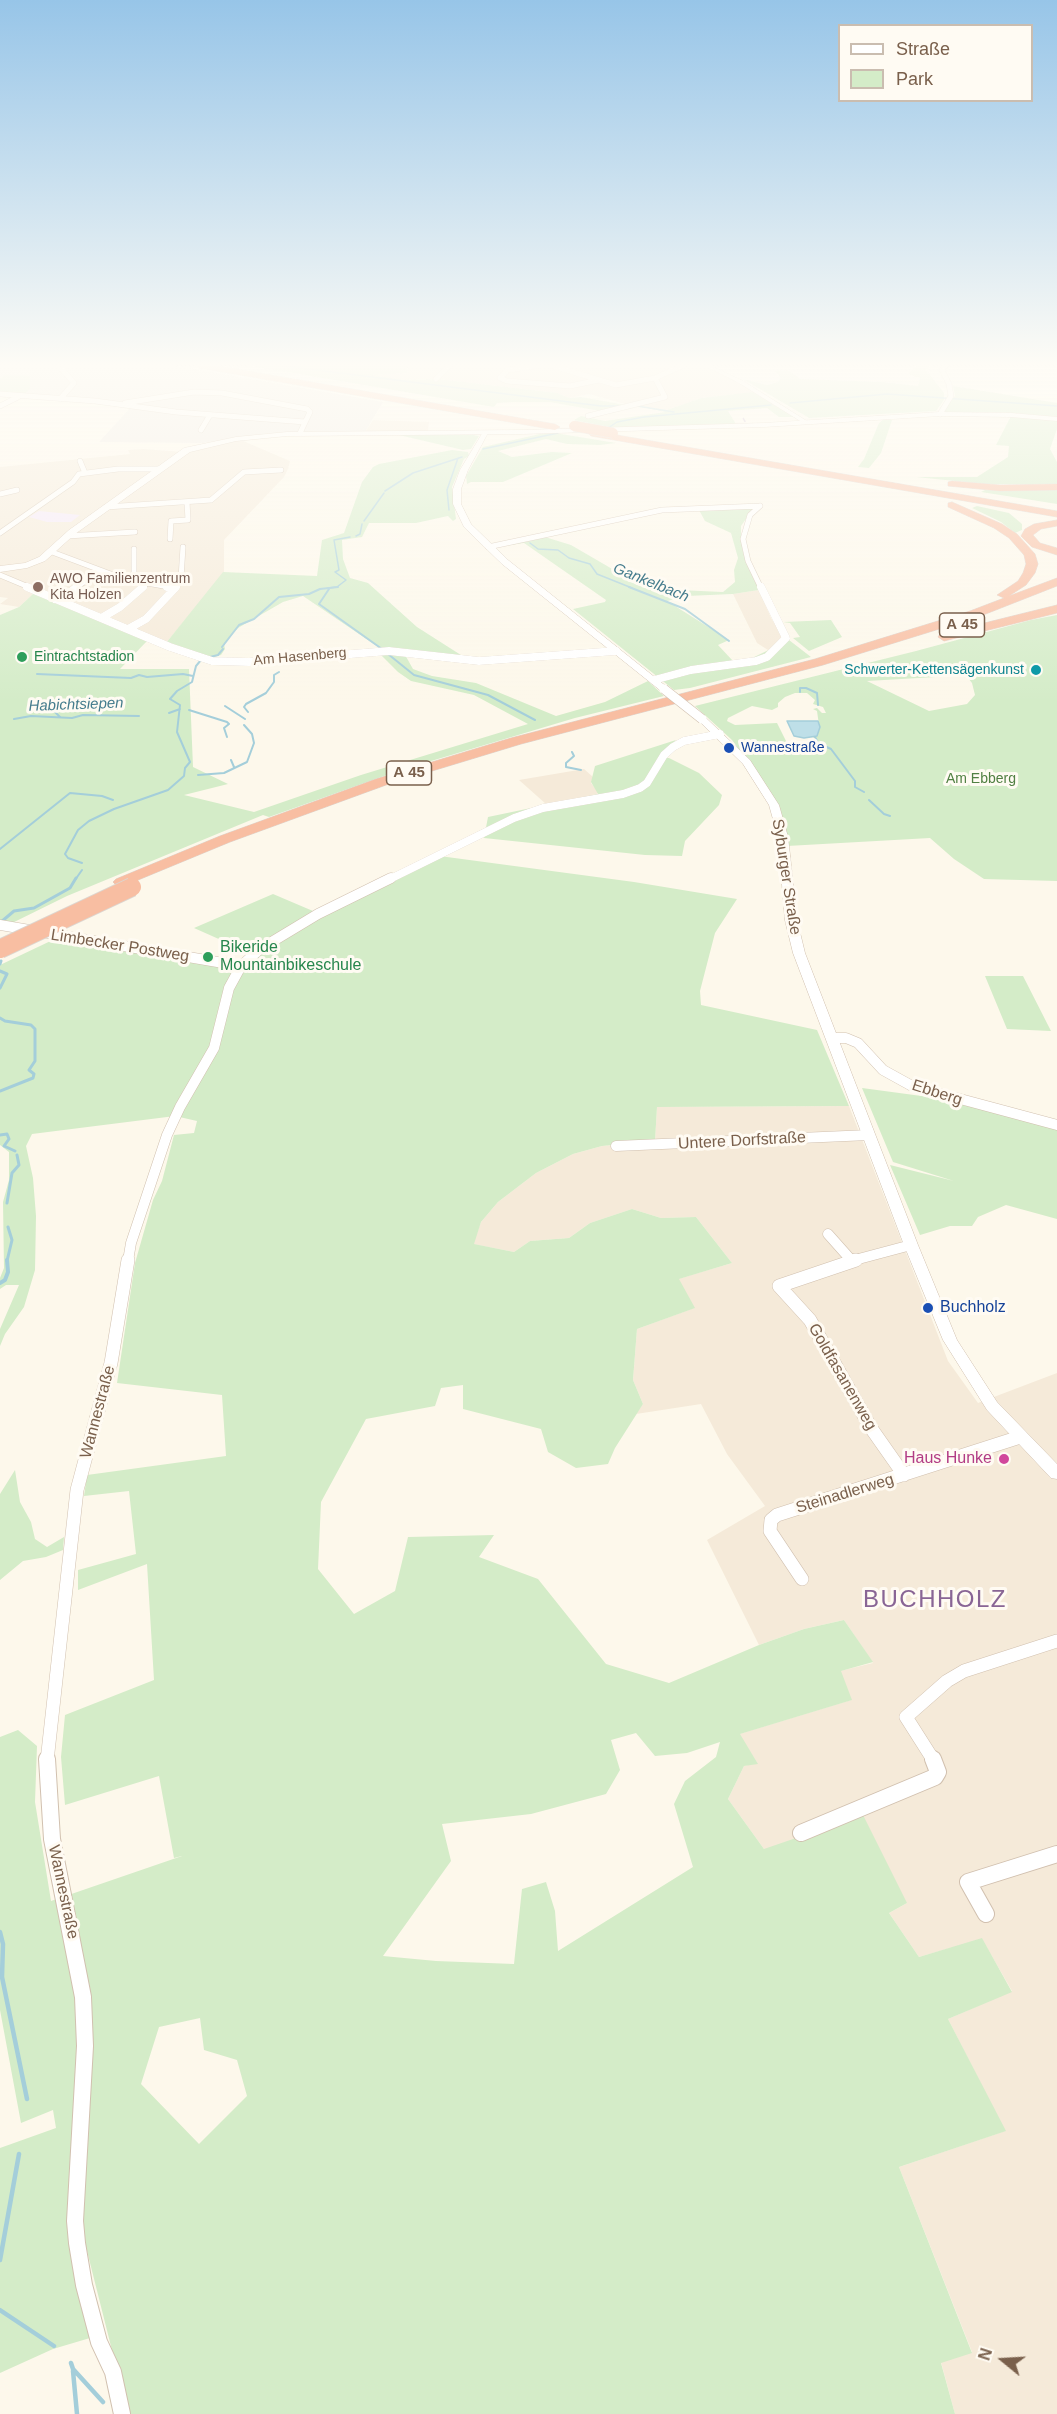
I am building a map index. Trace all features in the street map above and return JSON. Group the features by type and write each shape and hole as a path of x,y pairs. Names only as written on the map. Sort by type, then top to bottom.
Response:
{"highway":[{"path":"826,478 1056,512"},
{"path":"852,478 1056,512"},
{"path":"866,478 1056,512"},
{"path":"902,478 1000,488 1057,487"},
{"path":"862,484 966,510 998,526 1026,548 1032,564 1027,578 1004,594 969,611"},
{"path":"1057,523 1038,526 1029,531 1027,536 1036,545 1057,552"},
{"path":"706,691 861,647 969,611 1057,576"},
{"name":"A 45","path":"0,949 126,884 225,839 381,782 516,741 789,670 896,639 974,614 1057,582"},
{"name":"A 45","path":"2,929 310,817 448,770 605,725 865,656 1057,591"},
{"path":"865,656 891,652 962,631 1057,597"},
{"path":"962,631 1057,609"}],"main road":[{"path":"0,570 33,563 52,552 67,536 148,478"}],"street":[{"path":"1,532 73,482 75,478"},
{"path":"106,507 213,499 235,478"},
{"name":"Syburger Straße","path":"461,478 457,497 459,510 467,525 488,547 720,734 747,762 774,805 785,850 788,897 794,936 941,1320 965,1366 992,1406 1057,1474"},
{"path":"0,485 2,494 16,490"},
{"path":"170,539 171,521 188,520 187,502"},
{"path":"488,547 662,510 760,506 750,515 743,539 748,561 786,638 767,657 756,661 691,670 654,680"},
{"path":"67,536 135,532"},
{"path":"128,629 139,624 159,608 175,588 181,579 183,547"},
{"path":"124,579 134,574 134,549"},
{"path":"52,552 124,579 145,585 175,588"},
{"path":"55,599 68,594 89,577 101,571"},
{"name":"Am Hasenberg","path":"0,575 201,658 221,662 389,651 479,661 616,651"},
{"path":"103,617 120,607 145,585"},
{"name":"Wannestraße","path":"122,2414 113,2372 99,2342 84,2285 77,2243 75,2222 85,2046 83,1996 52,1839 47,1782 49,1736 77,1490 111,1363 131,1243 167,1135 180,1107 214,1048 229,988 241,966 267,944 318,914 514,818 543,808 635,791 647,783 664,755 673,747 684,741 720,734"},
{"name":"Limbecker Postweg","path":"2,929 241,966"},
{"name":"Ebberg","path":"832,1038 846,1038 858,1043 883,1070 912,1086 1014,1116 1057,1125"},
{"name":"Untere Dorfstraße","path":"616,1146 869,1135"},
{"path":"828,1234 852,1261"},
{"name":"Goldfasanenweg","path":"904,1475 871,1428 810,1320 779,1286 852,1261 911,1245"},
{"name":"Steinadlerweg","path":"802,1579 770,1531 771,1520 777,1515 1020,1437"},
{"path":"801,1833 935,1777 938,1772 937,1766 906,1717 947,1681 964,1671 1057,1641"},
{"path":"986,1914 968,1882 1057,1854"}],"shaded area":[{"path":"0,478 283,478 224,540 224,574 166,643 34,593 19,607 0,604 8,598 0,597"},
{"path":"39,511 80,515 71,522 47,522 29,517"},
{"path":"759,590 771,618 783,636 774,647 768,650 757,643 733,594"},
{"path":"584,769 593,777 591,783 599,793 585,798 546,804 519,780"},
{"path":"849,1106 948,1361 978,1403 1057,1373 1057,2414 955,2414 941,2362 972,2352 899,2167 1005,2131 948,2019 1012,1991 982,1939 919,1957 889,1913 907,1903 764,1849 728,1799 744,1766 757,1763 739,1734 851,1700 840,1671 873,1663 844,1620 804,1629 759,1645 707,1540 765,1506 727,1454 701,1404 636,1414 643,1404 633,1380 637,1329 694,1308 678,1279 732,1263 696,1217 661,1218 632,1209 590,1223 569,1238 530,1241 514,1252 473,1244 481,1222 498,1202 536,1173 573,1154 602,1146 655,1141 657,1107"}],"green space":[{"path":"365,478 456,478 452,487 456,519 453,521 448,516 416,523 369,523 362,537 342,540 343,559 350,578 368,583 417,627 464,657 478,663 381,649 303,596 283,602 238,628 224,644 225,649 221,655 207,659 148,640 120,669 189,669 193,767 228,784 184,795 254,812 361,775 528,724 474,695 411,681 379,653 404,653 413,669 432,676 476,683 556,716 605,702 648,681 664,696 575,718 401,770 269,817 263,815 67,896 0,929 0,615 19,607 34,593 166,643 223,572 317,576 322,540 344,533"},
{"path":"466,478 513,478 503,482 467,484"},
{"path":"922,478 1057,478 1057,484 984,484"},
{"path":"985,490 1057,490 1057,504 981,492"},
{"path":"755,506 741,526 741,537 743,552 759,590 733,594 687,596 667,601 729,640 718,645 733,661 748,660 789,640 811,657 690,688 674,690 573,609 606,600 524,543 504,546 545,537 571,545 614,570 649,582 678,590 723,592 735,582 734,570 738,558 731,533 705,521 699,510"},
{"path":"977,506 1009,513 1022,524 1022,530 1015,533 1001,522 972,508"},
{"name":"Am Ebberg","path":"1057,615 1057,881 984,879 954,859 930,838 787,846 757,774 732,740 695,706 916,651","holes":["959,667 972,683 975,695 967,704 929,711 867,681 936,677","795,693 807,693 815,700 813,704 823,707 826,713 822,713 817,708 813,709 817,711 819,725 818,734 813,737 822,749 793,747 787,743 777,723 735,725 727,721 728,718 752,706 772,710 778,707 778,703 785,697"]},
{"path":"831,620 842,637 809,651 793,638 800,637 790,623 783,622"},
{"path":"676,740 660,758 669,758 699,773 722,795 719,805 685,841 682,856 645,855 484,838 488,817 598,794 591,782 595,766"},
{"path":"432,855 634,882 737,899 715,933 700,991 701,1005 817,1030 849,1106 657,1107 655,1141 602,1146 573,1154 536,1173 498,1202 481,1222 474,1244 514,1252 530,1241 569,1238 590,1223 632,1209 661,1218 696,1217 732,1263 679,1279 695,1308 637,1329 633,1380 643,1404 615,1448 608,1464 576,1468 548,1452 541,1429 463,1409 463,1385 441,1388 435,1406 366,1419 321,1502 318,1569 354,1614 395,1591 408,1537 494,1535 479,1557 538,1579 606,1664 669,1683 759,1645 804,1629 844,1620 873,1662 841,1671 852,1700 740,1734 758,1764 744,1766 728,1799 764,1849 863,1815 907,1903 889,1913 919,1957 982,1938 1012,1992 948,2019 1006,2131 899,2167 972,2353 941,2363 955,2414 128,2414 83,2235 90,2338 53,2349 0,2373 0,2148 56,2128 53,2110 21,2123 0,2010 0,1737 18,1730 37,1746 35,1802 51,1901 182,1856 174,1858 159,1776 65,1805 61,1757 65,1715 154,1680 147,1564 78,1590 78,1570 136,1554 129,1491 84,1496 87,1475 226,1456 222,1395 117,1383 135,1263 153,1200 162,1181 174,1135 194,1133 197,1121 175,1116 32,1134 26,1146 33,1178 36,1216 35,1270 24,1307 5,1334 0,1346 0,1329 19,1285 6,1285 0,1289 0,1278 4,1268 3,1202 9,1180 9,1152 0,1145 0,965 59,937 241,966 250,958 248,952 194,928 273,894 320,914","holes":["636,1733 655,1756 687,1753 720,1742 716,1757 685,1781 674,1804 693,1867 558,1951 555,1911 546,1882 522,1889 514,1964 383,1956 451,1861 442,1824 531,1814 606,1794 620,1770 611,1740","200,2018 204,2050 237,2060 247,2096 199,2144 141,2084 159,2027"]},
{"path":"985,976 1023,976 1051,1031 1007,1029"},
{"path":"862,1088 929,1097 1057,1127 1057,1219 1006,1205 978,1217 972,1226 950,1226 920,1235 890,1165 954,1181 893,1162"},
{"path":"15,1470 20,1502 31,1522 35,1539 47,1547 64,1537 63,1550 46,1557 23,1561 0,1580 0,1494"}],"water":[{"path":"787,721 818,721 820,727 817,736 804,738 794,736"}],"waterway":[{"path":"385,491 406,478"},
{"name":"Gankelbach","path":"449,510 447,490 451,478"},
{"path":"364,521 384,493"},
{"path":"356,536 360,534 362,524"},
{"path":"328,588 337,587 346,580 335,572 339,570 334,540 350,537"},
{"name":"Gankelbach","path":"530,543 538,549 558,550 569,558 590,564 597,574 632,588"},
{"path":"222,647 239,625 254,619 279,597 309,594 320,589 338,587"},
{"name":"Gankelbach","path":"629,587 685,609 729,641"},
{"path":"329,589 319,604 382,649"},
{"path":"210,657 218,655 223,649"},
{"path":"388,654 414,675 488,695 535,720"},
{"path":"180,709 180,705 170,699 177,691 192,682 196,666 201,660"},
{"path":"248,712 244,707 246,704 266,693 274,682 274,675 279,672"},
{"path":"37,674 131,678 139,675 147,677 183,674 193,676"},
{"name":"Gankelbach","path":"800,692 800,688 806,688 817,693 818,705"},
{"path":"225,706 245,719"},
{"path":"40,708 54,711 60,717"},
{"path":"82,863 68,858 65,854 78,830 89,821 114,809 168,790 184,776 185,768 190,762 177,732 180,709"},
{"name":"Habichtsiepen","path":"169,713 180,709"},
{"path":"189,710 227,722 229,724 224,728 227,737"},
{"name":"Habichtsiepen","path":"14,719 31,716 72,718 83,715 139,716"},
{"path":"198,775 224,773 247,762 254,743 252,734 244,725"},
{"name":"Gankelbach","path":"815,737 818,743 831,749 855,781 855,787 864,792"},
{"path":"572,752 574,756 566,763 566,767 581,770"},
{"path":"231,760 234,767"},
{"path":"0,849 70,793 102,796 113,800"},
{"name":"Gankelbach","path":"869,800 884,814 890,816"},
{"path":"75,880 82,870"},
{"path":"1,922 14,911 34,908 70,888 76,878"},
{"path":"0,971 7,974 0,988"},
{"path":"0,1018 5,1021 31,1025 35,1029 35,1061 29,1070 34,1074 33,1078 0,1091"},
{"path":"0,1135 7,1134 9,1139 4,1146 15,1151"},
{"path":"7,1203 12,1173 19,1165 17,1155"},
{"path":"7,1261 12,1240 8,1227"},
{"path":"0,1283 5,1280 8,1272 7,1261"},
{"path":"0,1932 3,1944 2,1977 27,2099"},
{"path":"0,2260 19,2154"},
{"path":"0,2310 54,2346"},
{"path":"71,2363 73,2369 103,2402"},
{"path":"73,2371 77,2414"}],"place":[{"name":"AWO Familienzentrum Kita Holzen","path":"38,587"},
{"name":"Eintrachtstadion","path":"22,657"},
{"name":"Schwerter-Kettensägenkunst","path":"1036,670"},
{"name":"Wannestraße","path":"729,748"},
{"name":"Bikeride Mountainbikeschule","path":"208,957"},
{"name":"Buchholz","path":"928,1308"},
{"name":"Haus Hunke","path":"1004,1459"}],"district":[{"name":"BUCHHOLZ","path":"935,1600"}]}
